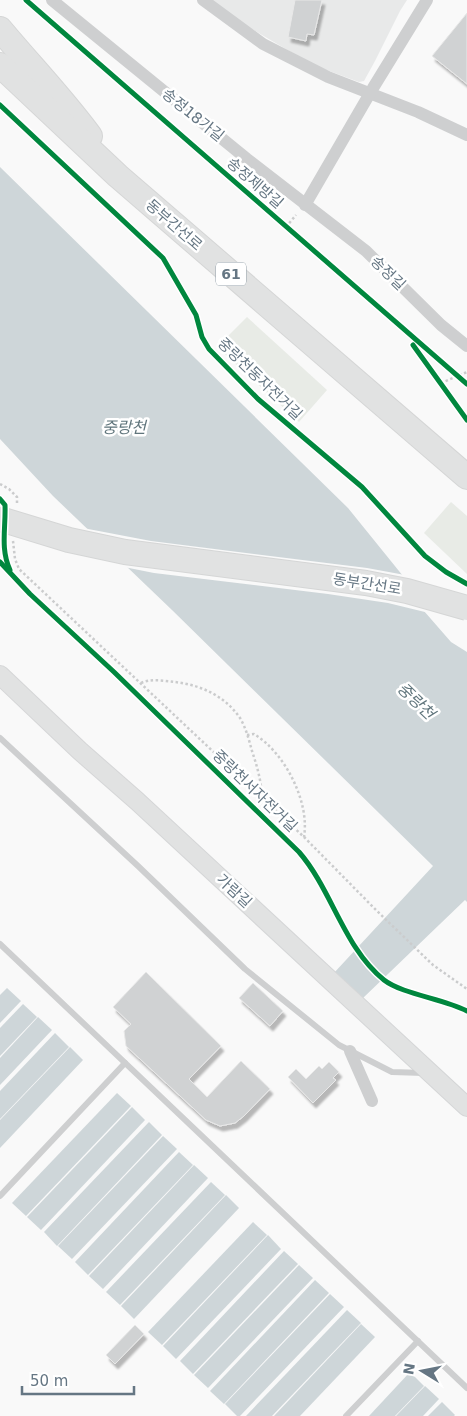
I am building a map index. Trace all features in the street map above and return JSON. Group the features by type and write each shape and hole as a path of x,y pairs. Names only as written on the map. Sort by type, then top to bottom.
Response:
{"highway":[{"path":"0,29 42,79 70,108 118,176"},
{"name":"동부간선로","path":"0,65 118,176 467,477"},
{"name":"동부간선로","path":"0,519 69,540 124,552 366,583 407,591 467,608"}],"street":[{"name":"송정18가길","path":"52,0 305,205"},
{"path":"202,0 262,44 328,78 418,112 467,135"},
{"path":"305,205 427,0"},
{"name":"송정길","path":"305,205 366,251 441,325 467,346"},
{"name":"가람길","path":"0,675 467,1107"},
{"path":"350,1051 372,1101"}],"lane":[{"path":"0,738 138,866 245,970 339,1045 392,1072 430,1074"},
{"path":"0,944 467,1388"},
{"path":"0,1196 125,1063"},
{"path":"346,1416 418,1341"}],"path":[{"path":"451,370 461,379"},
{"path":"441,383 461,379 467,372"},
{"path":"436,376 447,390"},
{"path":"20,568 304,837 433,965 456,980 467,990"},
{"path":"141,683 158,680 190,684 224,699 240,719 247,735 261,782 262,797"},
{"path":"247,735 254,734 262,738 276,752 289,772 304,814 304,837"}],"shaded area":[{"path":"209,0 407,0 364,81 359,82 313,65 208,3"},
{"path":"247,317 327,390 299,422 217,347"},
{"path":"451,502 467,516 467,574 424,533"}],"water":[{"name":"중랑천","path":"0,167 348,508 403,576 424,611 451,642 467,652 467,902 465,900 363,998 333,974 433,866 53,496 0,439"},
{"path":"7,988 21,1001 0,1023 0,995"},
{"path":"23,1004 37,1017 0,1056 0,1028"},
{"path":"38,1017 52,1030 0,1085 0,1058"},
{"path":"55,1033 69,1047 0,1119 0,1091"},
{"path":"70,1047 83,1060 0,1148 0,1120"},
{"path":"117,1093 131,1106 26,1216 12,1203"},
{"path":"132,1107 145,1120 41,1230 27,1217"},
{"path":"149,1122 162,1135 57,1246 44,1232"},
{"path":"163,1136 177,1149 72,1259 58,1246"},
{"path":"179,1152 193,1165 88,1275 75,1262"},
{"path":"194,1165 208,1178 103,1289 89,1276"},
{"path":"211,1182 225,1195 120,1305 106,1292"},
{"path":"226,1195 239,1208 134,1319 121,1306"},
{"path":"253,1222 267,1235 162,1345 148,1332"},
{"path":"268,1235 281,1249 176,1359 163,1346"},
{"path":"284,1251 298,1264 193,1374 180,1361"},
{"path":"299,1265 313,1278 208,1388 194,1375"},
{"path":"315,1280 329,1293 224,1404 210,1391"},
{"path":"330,1294 344,1307 240,1416 237,1416 225,1404"},
{"path":"347,1310 361,1323 272,1416 246,1416"},
{"path":"361,1324 375,1337 300,1416 274,1416"},
{"path":"410,1372 424,1386 395,1416 369,1416"},
{"path":"425,1386 439,1399 423,1416 396,1416"},
{"path":"442,1402 454,1416 428,1416"}],"pier":[{"path":"83,528 151,541 367,568 405,575 429,613 388,603 154,573 124,567"}],"building":[{"path":"295,0 322,0 314,35 307,34 306,41 288,37"},
{"path":"467,13 467,84 432,56"},
{"path":"146,972 221,1046 189,1079 207,1097 241,1061 270,1089 235,1123 220,1126 206,1120 126,1046 124,1031 131,1024 113,1007"},
{"path":"253,983 283,1011 270,1026 239,998"},
{"path":"329,1062 339,1072 333,1078 336,1080 313,1103 288,1077 296,1069 306,1079 319,1066 322,1069"},
{"path":"135,1325 144,1334 115,1364 106,1355"}],"cycle path":[{"name":"송정제방길","path":"26,0 467,384"},
{"name":"중랑천동자전거길","path":"0,105 163,258 196,315 202,337 209,349 258,399 362,487 425,556 446,572 467,584"},
{"path":"413,345 467,420"},
{"path":"0,499 5,505 4,546 10,570"},
{"name":"중랑천서자전거길","path":"0,562 30,594 114,672 299,852 321,884 358,952 370,967 392,985 467,1011"}]}
